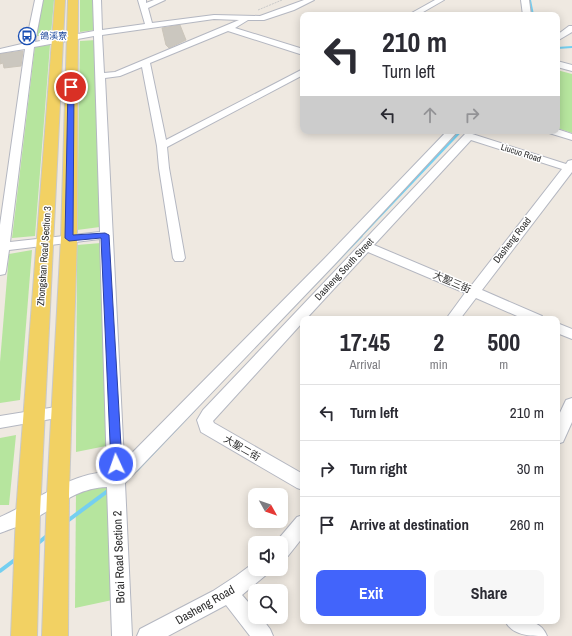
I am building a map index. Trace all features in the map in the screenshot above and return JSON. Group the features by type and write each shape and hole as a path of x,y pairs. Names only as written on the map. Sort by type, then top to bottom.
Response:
{"main road":[{"name":"Zhongshan Road Section 3","path":"58,494 69,238 64,39 60,0"},
{"name":"Zhongshan Road Section 3","path":"28,513 45,241 64,39 73,0"},
{"path":"55,636 58,494"},
{"path":"24,636 28,513"}],"street":[{"path":"0,271 30,44 38,0"},
{"path":"97,0 105,235 117,479"},
{"path":"149,26 143,3 161,0"},
{"path":"0,51 30,44 214,17 261,18 310,0"},
{"path":"418,12 440,0"},
{"path":"525,0 527,12"},
{"path":"100,76 117,74 145,61 240,23 246,18"},
{"path":"228,28 300,51"},
{"path":"560,37 572,28"},
{"path":"145,61 162,146 164,168 179,258"},
{"path":"560,65 572,68"},
{"path":"162,146 300,74"},
{"path":"560,133 572,137"},
{"path":"0,525 28,513 58,494 93,480 117,479 324,267 450,134"},
{"name":"Liucuo Road","path":"469,136 570,167"},
{"name":"Dasheng South Street","path":"301,316 469,136"},
{"name":"Dasheng Road","path":"454,316 570,167"},
{"path":"3,247 69,238 105,235"},
{"name":"大聖三街","path":"366,246 530,316"},
{"name":"Dasheng South Street","path":"220,403 300,317"},
{"path":"560,329 572,334"},
{"name":"大聖二街","path":"220,403 205,420 207,427 300,481"},
{"path":"560,430 572,404"},
{"path":"0,422 62,412"},
{"name":"Bo'ai Road Section 2","path":"117,479 122,636"},
{"path":"288,542 300,528"},
{"name":"Dasheng Road","path":"147,636 158,632 228,593 250,576"},
{"path":"228,593 263,636"},
{"path":"519,624 537,636"}],"green space":[{"path":"41,0 54,0 51,35 36,36"},
{"path":"80,0 95,0 95,30 80,32"},
{"path":"96,40 100,227 77,230 80,41"},
{"path":"50,45 35,236 12,238 35,46"},
{"path":"560,71 572,74 572,133 560,129"},
{"path":"101,243 111,445 76,452 77,245"},
{"path":"32,250 20,400 0,403 0,362 9,254"},
{"path":"16,435 9,505 0,505 0,438"},
{"path":"112,485 117,599 75,608 76,492"}],"building":[{"path":"180,25 186,40 169,48 166,45 162,28"},
{"path":"23,51 21,66 4,68 3,63 0,64 0,54"}],"waterway":[{"path":"530,0 532,12"},
{"path":"560,48 572,47"},
{"path":"360,237 458,134"},
{"path":"193,410 361,236"},
{"path":"136,470 194,409"},
{"path":"66,522 109,490"},
{"path":"37,544 48,535"},
{"path":"0,571 16,559"}],"place":[{"name":"鴿溪寮","path":"27,36"}],"route":[{"path":"71,87 69,238 105,235 116,464"}]}
